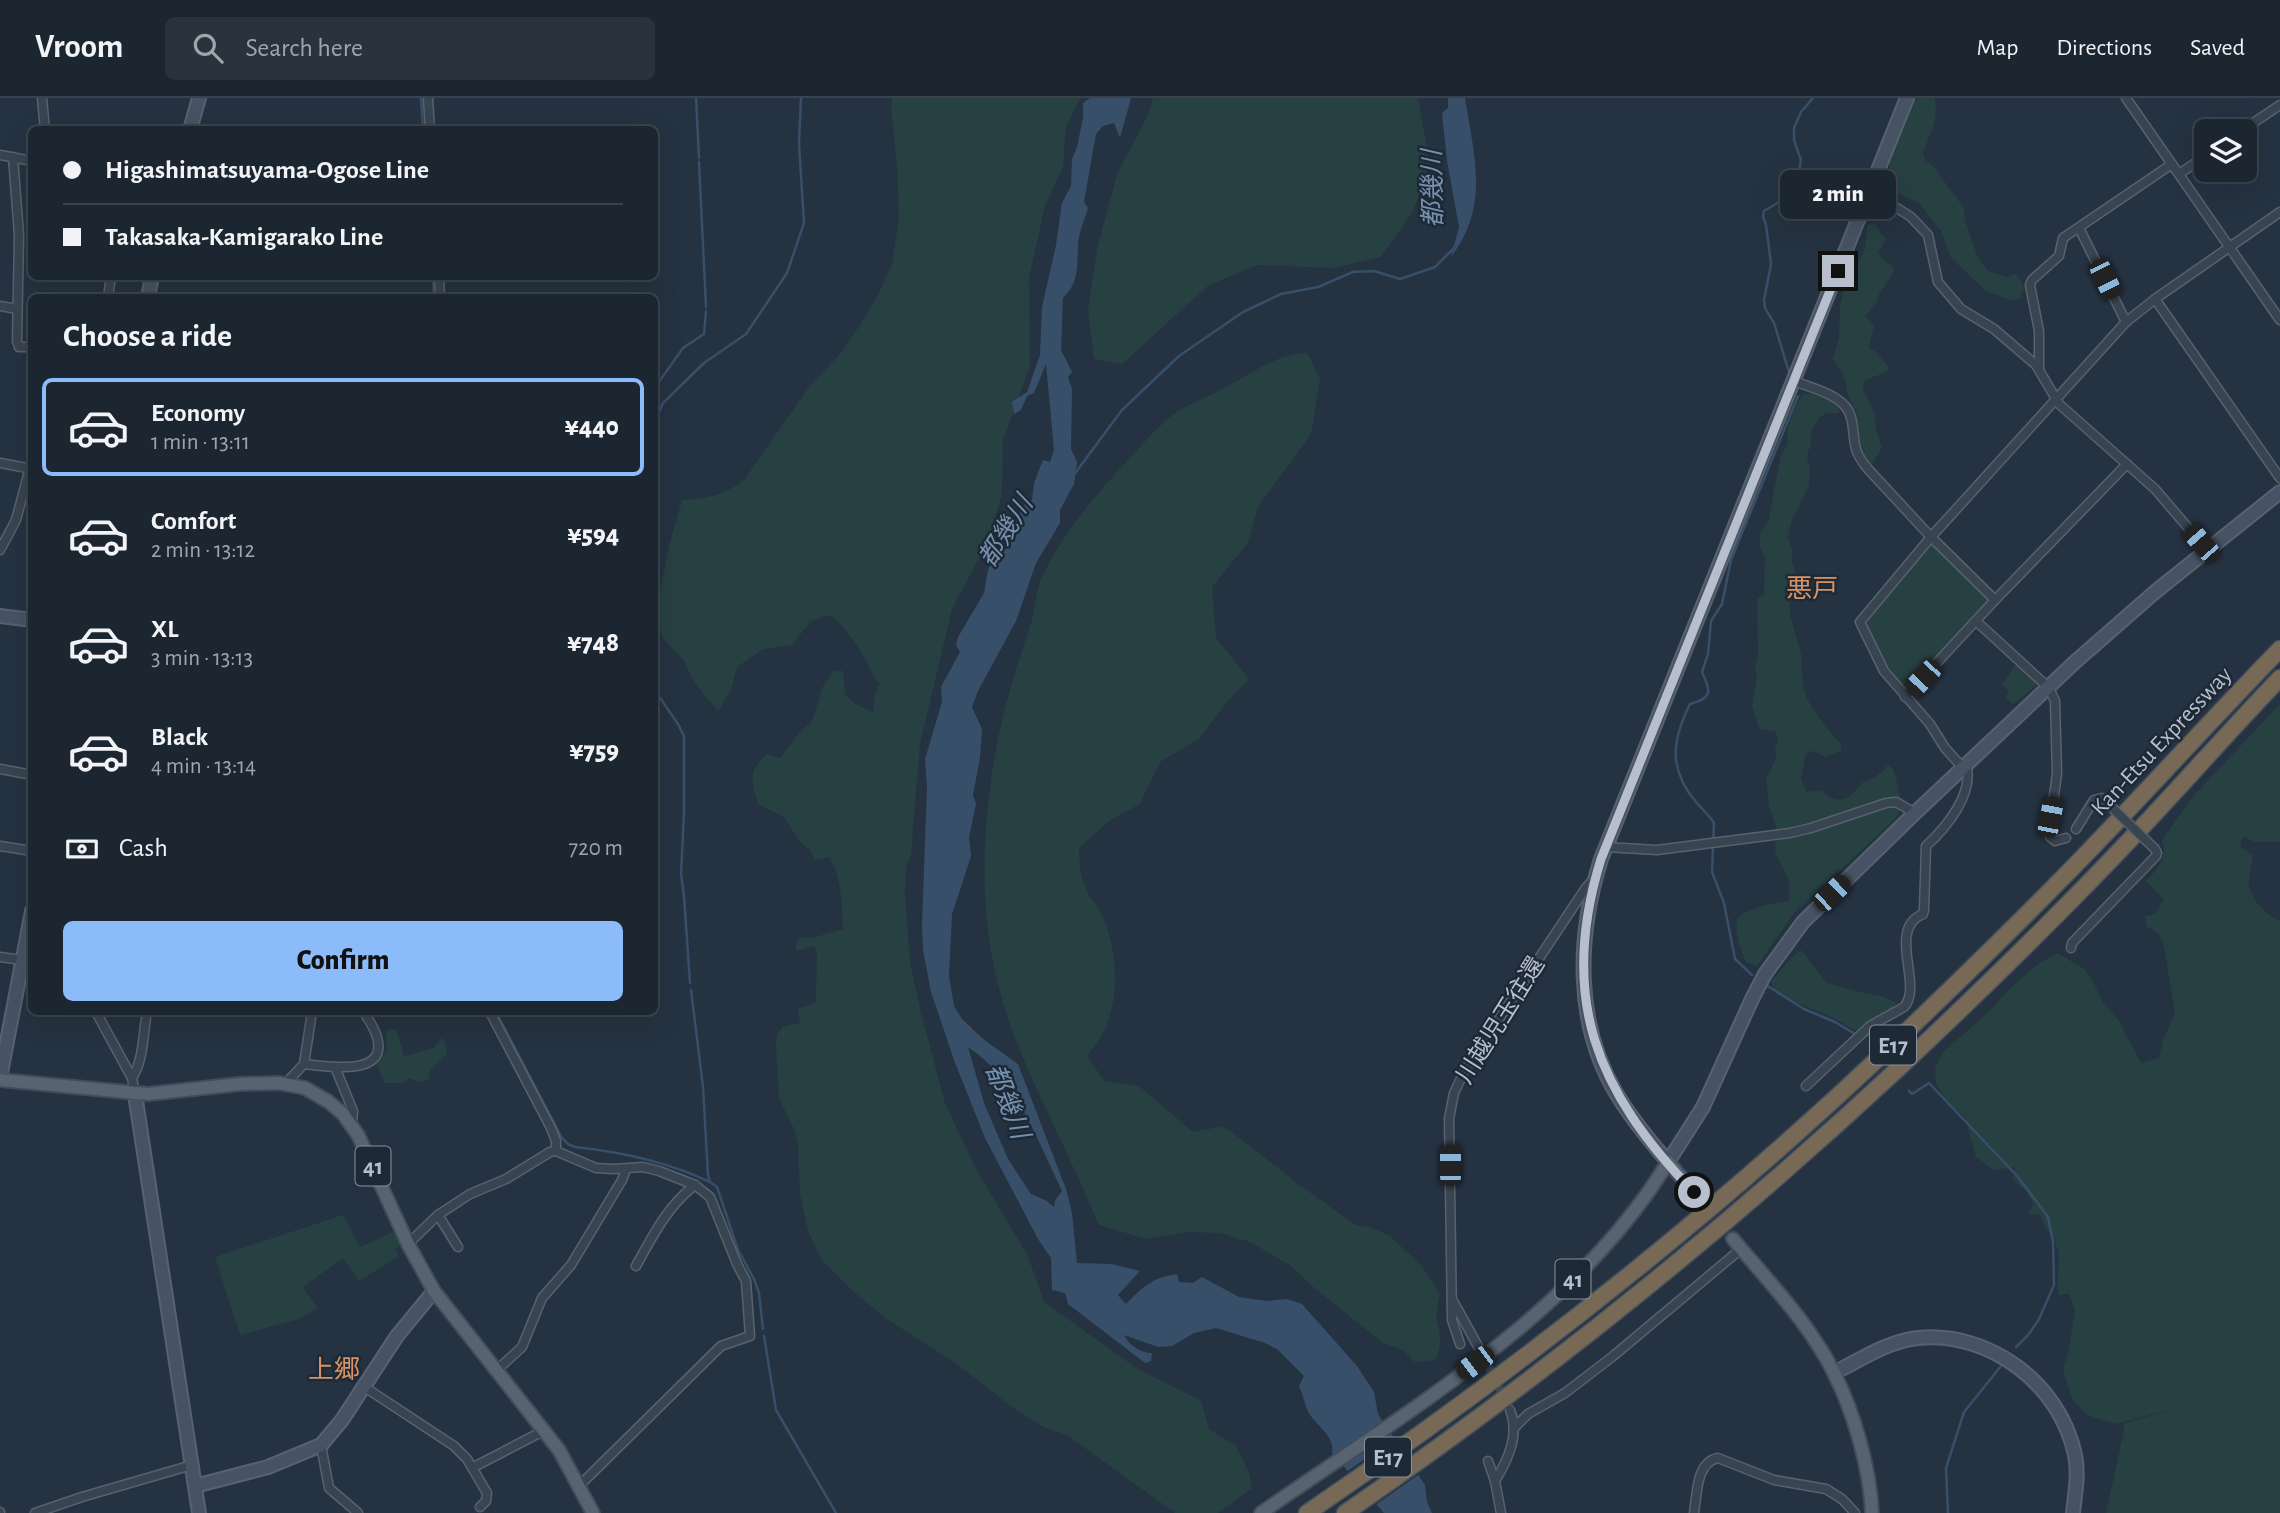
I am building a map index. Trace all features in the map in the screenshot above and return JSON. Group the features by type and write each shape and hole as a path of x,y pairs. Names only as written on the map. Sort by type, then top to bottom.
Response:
{"highway":[{"name":"Kan-Etsu Expressway","path":"1307,1513 1468,1399 1624,1279 1714,1204 1885,1052 2081,859 2280,649"},
{"name":"Kan-Etsu Expressway","path":"1345,1513 1559,1357 1814,1145 1902,1065 2142,827 2280,678"}],"main road":[{"name":"41","path":"0,1079 135,1094 286,1083 318,1095 352,1124 408,1244 434,1291 545,1430 559,1450 593,1513"},
{"path":"1668,1162 1694,1192"},
{"name":"41","path":"1261,1513 1458,1376 1539,1312 1626,1223 1668,1162"},
{"path":"1737,1244 1800,1321 1834,1373 1868,1475 1872,1513"}],"street":[{"path":"42,98 46,126"},
{"path":"191,126 198,98"},
{"path":"428,98 430,126"},
{"path":"1907,98 1595,878 1583,939 1583,976 1589,1024 1614,1090 1629,1114 1668,1162 1703,1107 1752,999 1779,953 1803,922 1964,766 2155,592 2280,492"},
{"path":"2131,100 2280,320"},
{"path":"2257,120 2280,105"},
{"path":"0,155 28,160"},
{"path":"13,158 19,235 17,341 19,347 28,347"},
{"path":"2039,369 2039,331 2030,285 2041,270 2059,256 2063,238 2172,164"},
{"path":"2179,174 2194,164"},
{"path":"1866,200 1894,206 1912,217 1928,235 1935,275 1961,309 1994,329 2039,369 2055,399 2155,489 2207,550"},
{"path":"1806,1086 1870,1026 1909,1003 1908,926 1914,917 1923,914 1924,910 1926,846 1951,820 1967,789 1969,774 1945,748 1930,724 1877,660 1860,622 1931,537 2126,322 2280,212"},
{"path":"2079,229 2126,322"},
{"path":"2155,299 2280,478"},
{"path":"0,306 16,309"},
{"path":"1794,381 1845,405 1850,414 1859,458 1931,537 1995,600"},
{"path":"0,463 28,466"},
{"path":"1905,697 2127,464"},
{"path":"0,550 16,520 28,477"},
{"path":"0,616 28,620"},
{"path":"1976,621 2049,688 2055,701 2057,774 2049,830 2050,837 2055,841 2066,838"},
{"path":"0,769 28,774"},
{"path":"2071,948 2072,943 2157,853 2102,798 2094,800 2076,829"},
{"path":"1606,847 1657,850 1790,833 1886,803 1896,802 1915,813"},
{"path":"0,846 28,851"},
{"name":"川越児玉往還","path":"1460,1345 1452,1320 1449,1118 1454,1093 1465,1070 1585,889 1595,878"},
{"path":"0,1079 28,931"},
{"path":"0,957 22,960"},
{"path":"98,1015 132,1077 199,1513"},
{"path":"132,1077 142,1048 147,1015"},
{"path":"286,1083 304,1064 312,1015"},
{"path":"304,1064 335,1067 371,1062 379,1042 365,1015"},
{"path":"492,1015 551,1129 556,1141 556,1151"},
{"path":"335,1067 352,1111 352,1124"},
{"path":"408,1244 438,1215 470,1194 506,1179 542,1156 556,1151 596,1168 643,1167 695,1185 710,1197 746,1281 750,1336 721,1346 579,1486"},
{"path":"497,1370 522,1348 542,1298 571,1265 622,1180 626,1168"},
{"path":"636,1266 668,1213 683,1194 695,1185"},
{"path":"438,1215 458,1247"},
{"path":"1514,1428 1528,1414 1565,1393 1612,1357 1737,1244"},
{"path":"195,1486 268,1467 321,1445 330,1437 397,1336 434,1291"},
{"path":"1452,1299 1480,1350"},
{"path":"1834,1373 1887,1346 1916,1339 1959,1340 2010,1361 2042,1390 2065,1423 2075,1458 2077,1483 2073,1513"},
{"path":"363,1386 443,1437 467,1459 488,1493 486,1502 480,1507"},
{"path":"1495,1481 1505,1465 1512,1443 1514,1419 1510,1410"},
{"path":"472,1468 545,1430"},
{"path":"321,1445 329,1488 358,1513"},
{"path":"1694,1513 1704,1467 1713,1458 1774,1480 1826,1489 1842,1499 1855,1513"},
{"path":"1488,1461 1501,1513"},
{"path":"34,1513 192,1465"}],"green space":[{"path":"892,98 1080,98 1066,127 1063,167 1045,206 1029,278 1030,366 1003,440 1002,494 986,546 952,609 920,744 911,854 906,868 910,962 945,1103 976,1169 1028,1256 1044,1302 1141,1371 1201,1401 1209,1429 1236,1446 1248,1470 1252,1488 1218,1513 1175,1513 1067,1435 1043,1427 1012,1407 957,1364 885,1318 821,1259 808,1231 800,1194 798,1144 779,1098 776,1044 777,1034 783,1027 800,1023 798,1009 816,1002 817,950 812,946 798,951 795,948 799,937 812,938 843,929 841,892 837,873 829,857 814,860 811,851 800,842 784,817 758,804 753,777 756,766 767,754 780,758 812,721 823,686 834,671 843,671 845,694 855,704 873,713 875,694 880,684 852,638 831,615 811,621 792,645 763,649 737,667 731,690 718,711 693,681 685,662 663,639 658,625 658,602 669,545 682,500 715,495 744,480 809,387 839,355 879,293 892,264 899,219"},
{"path":"1153,98 1418,98 1430,164 1413,211 1381,257 1334,268 1258,265 1209,285 1122,364 1094,359 1088,310 1097,249 1117,174 1147,117"},
{"path":"1912,98 1935,98 1934,124 1923,153 1925,160 1932,165 1964,208 1965,220 1978,258 1988,271 2007,277 2015,274 2024,289 2020,299 2010,300 1986,291 1951,258 1941,231 1919,203 1893,191 1896,180 1888,164"},
{"path":"1875,224 1887,238 1878,253 1893,266 1894,271 1879,294 1876,304 1865,316 1874,326 1869,348 1876,352 1890,369 1863,382 1875,415 1876,430 1882,447 1873,463 1868,464 1860,448 1857,414 1847,394 1841,371 1833,359 1839,338 1840,305 1845,286 1865,249 1867,225"},
{"path":"1307,353 1320,379 1311,434 1258,507 1248,543 1212,587 1216,638 1249,679 1200,738 1160,762 1140,804 1109,821 1079,848 1082,878 1106,926 1115,968 1114,997 1107,1024 1087,1057 1105,1081 1139,1086 1193,1132 1224,1126 1356,1225 1389,1235 1422,1266 1440,1293 1436,1315 1440,1341 1435,1360 1415,1362 1403,1350 1383,1343 1290,1265 1250,1242 1220,1233 1188,1232 1146,1239 1099,1225 1016,1042 996,978 987,926 986,830 993,765 1006,704 1044,573 1093,499 1162,424 1185,407 1273,361"},
{"path":"1808,393 1829,399 1839,407 1839,413 1821,416 1811,431 1811,447 1807,459 1810,466 1809,485 1791,523 1788,538 1797,576 1790,582 1790,616 1801,653 1803,685 1807,699 1841,744 1842,750 1825,757 1813,751 1806,753 1801,779 1807,792 1821,790 1839,800 1848,797 1863,782 1877,776 1888,765 1893,769 1896,778 1901,807 1897,817 1794,913 1757,966 1746,962 1737,935 1737,918 1762,906 1789,901 1789,880 1775,853 1776,827 1769,805 1766,779 1776,758 1775,747 1778,739 1775,731 1759,729 1752,706 1757,677 1757,599 1764,594 1765,558 1760,547 1760,533 1768,522 1781,455 1788,443 1791,418 1802,395"},
{"path":"1932,544 1989,598 1988,603 1906,689 1881,658 1867,626 1869,619"},
{"path":"2017,662 2040,682 2013,704 2005,697 2009,691 2002,684"},
{"path":"2280,704 2280,842 2256,842 2243,837 2240,846 2253,856 2249,886 2253,897 2265,911 2280,921 2280,1513 2106,1513 2124,1430 2123,1424 2173,1409 2116,1424 2087,1415 2072,1399 2063,1370 2075,1310 2069,1294 2059,1295 2057,1246 2040,1215 2029,1214 2033,1203 2027,1192 2013,1180 2015,1167 1994,1170 1976,1157 1965,1117 1948,1103 1936,1083 1935,1068 1943,1052 1994,1007 2007,991 2037,965 2057,953 2083,968 2093,981 2102,1001 2119,1021 2141,1063 2159,1058 2163,1040 2175,1013 2164,947 2159,934 2146,926 2145,916 2155,914 2164,900 2146,881 2161,863 2162,840 2194,795"},
{"path":"1801,950 1827,983 1881,996 1897,1003 1887,1013 1857,1032 1827,1015 1775,993 1771,981"},
{"path":"396,1030 405,1056 434,1048 440,1039 444,1039 447,1054 430,1070 428,1080 421,1082 408,1078 403,1083 384,1083 377,1064 387,1050 386,1031"},
{"path":"343,1215 360,1247 395,1231 401,1245 395,1250 399,1256 359,1281 343,1258 303,1287 318,1308 299,1319 240,1335 215,1257"}],"water":[{"path":"1090,98 1131,98 1120,138 1114,123 1103,126 1096,134 1084,202 1088,208 1079,237 1076,274 1072,286 1063,298 1061,350 1072,372 1068,377 1072,389 1071,449 1077,462 1074,484 1060,510 1060,523 1036,563 1016,621 972,707 982,729 973,795 976,804 969,837 971,856 952,914 949,976 954,1006 962,1019 983,1039 1018,1064 1066,1189 1072,1213 1077,1263 1111,1264 1140,1271 1118,1295 1126,1304 1149,1284 1177,1274 1179,1282 1193,1283 1202,1277 1239,1297 1266,1301 1287,1299 1302,1304 1357,1366 1374,1392 1378,1414 1425,1485 1427,1502 1432,1513 1384,1513 1332,1453 1331,1441 1306,1407 1299,1386 1304,1376 1277,1349 1216,1328 1194,1333 1172,1346 1158,1347 1124,1335 1135,1348 1152,1353 1151,1361 1145,1363 1068,1304 1065,1293 1052,1290 1051,1258 1038,1239 985,1138 931,992 923,950 922,925 927,786 925,759 942,702 941,687 960,652 956,645 958,637 984,593 988,570 1025,504 1032,500 1034,483 1043,460 1050,462 1054,450 1046,364 1034,393 1027,396 1021,410 1014,414 1012,402 1027,392 1040,355 1042,307 1062,203 1071,186 1072,159 1083,118 1083,103","holes":["968,1047 985,1060 1013,1093 1044,1151 1062,1191 1055,1200 1054,1207 1031,1194 1008,1159 984,1103"]},
{"path":"1448,98 1465,98 1476,180 1471,219 1451,257 1459,227 1447,161 1442,113 1448,108"}],"pier":[{"path":"1397,1436 1421,1473 1374,1506 1345,1473"}],"waterway":[{"path":"421,98 423,126"},
{"path":"696,98 699,158"},
{"path":"658,414 663,403 704,363 746,334 787,273 804,223 799,143 801,98"},
{"path":"1789,372 1774,323 1765,308 1771,264 1763,216 1764,211 1786,198 1797,185 1801,160 1794,140 1794,128 1801,112 1813,98"},
{"path":"699,162 706,307"},
{"name":"都幾川","path":"1073,476 1122,410 1179,356 1243,312 1281,294 1318,287 1353,272 1374,271 1400,279 1435,267 1455,247"},
{"path":"433,280 434,294"},
{"path":"658,383 683,348 704,334 706,311"},
{"path":"1752,975 1735,959 1724,903 1712,872 1714,823 1687,790 1677,766 1676,754 1679,730 1690,704 1703,699 1708,693 1702,672 1708,654 1711,621 1722,604 1731,560 1798,396"},
{"path":"658,695 684,736 681,874 690,983"},
{"path":"1766,985 1804,1009 1855,1034"},
{"path":"691,990 703,1087 708,1175 710,1182 717,1187 738,1250 754,1279 759,1293 763,1329"},
{"path":"498,1015 562,1138 568,1144 644,1159 710,1182"},
{"path":"1909,1091 1912,1094 1929,1083 2018,1177 2048,1217 2053,1242 2054,1285 2039,1319 2016,1347"},
{"path":"764,1336 776,1410 836,1513"},
{"path":"1948,1513 1946,1468 1964,1412 2001,1366"}],"tunnel":[{"path":"1694,1192 1733,1239"},
{"path":"1482,1353 1504,1398"}],"district":[{"name":"悪戸","path":"1812,588"},
{"name":"上郷","path":"334,1369"}],"route":[{"path":"1694,1192 1646,1136 1614,1090 1589,1024 1583,976 1583,939 1590,896 1601,859 1838,271"}]}
